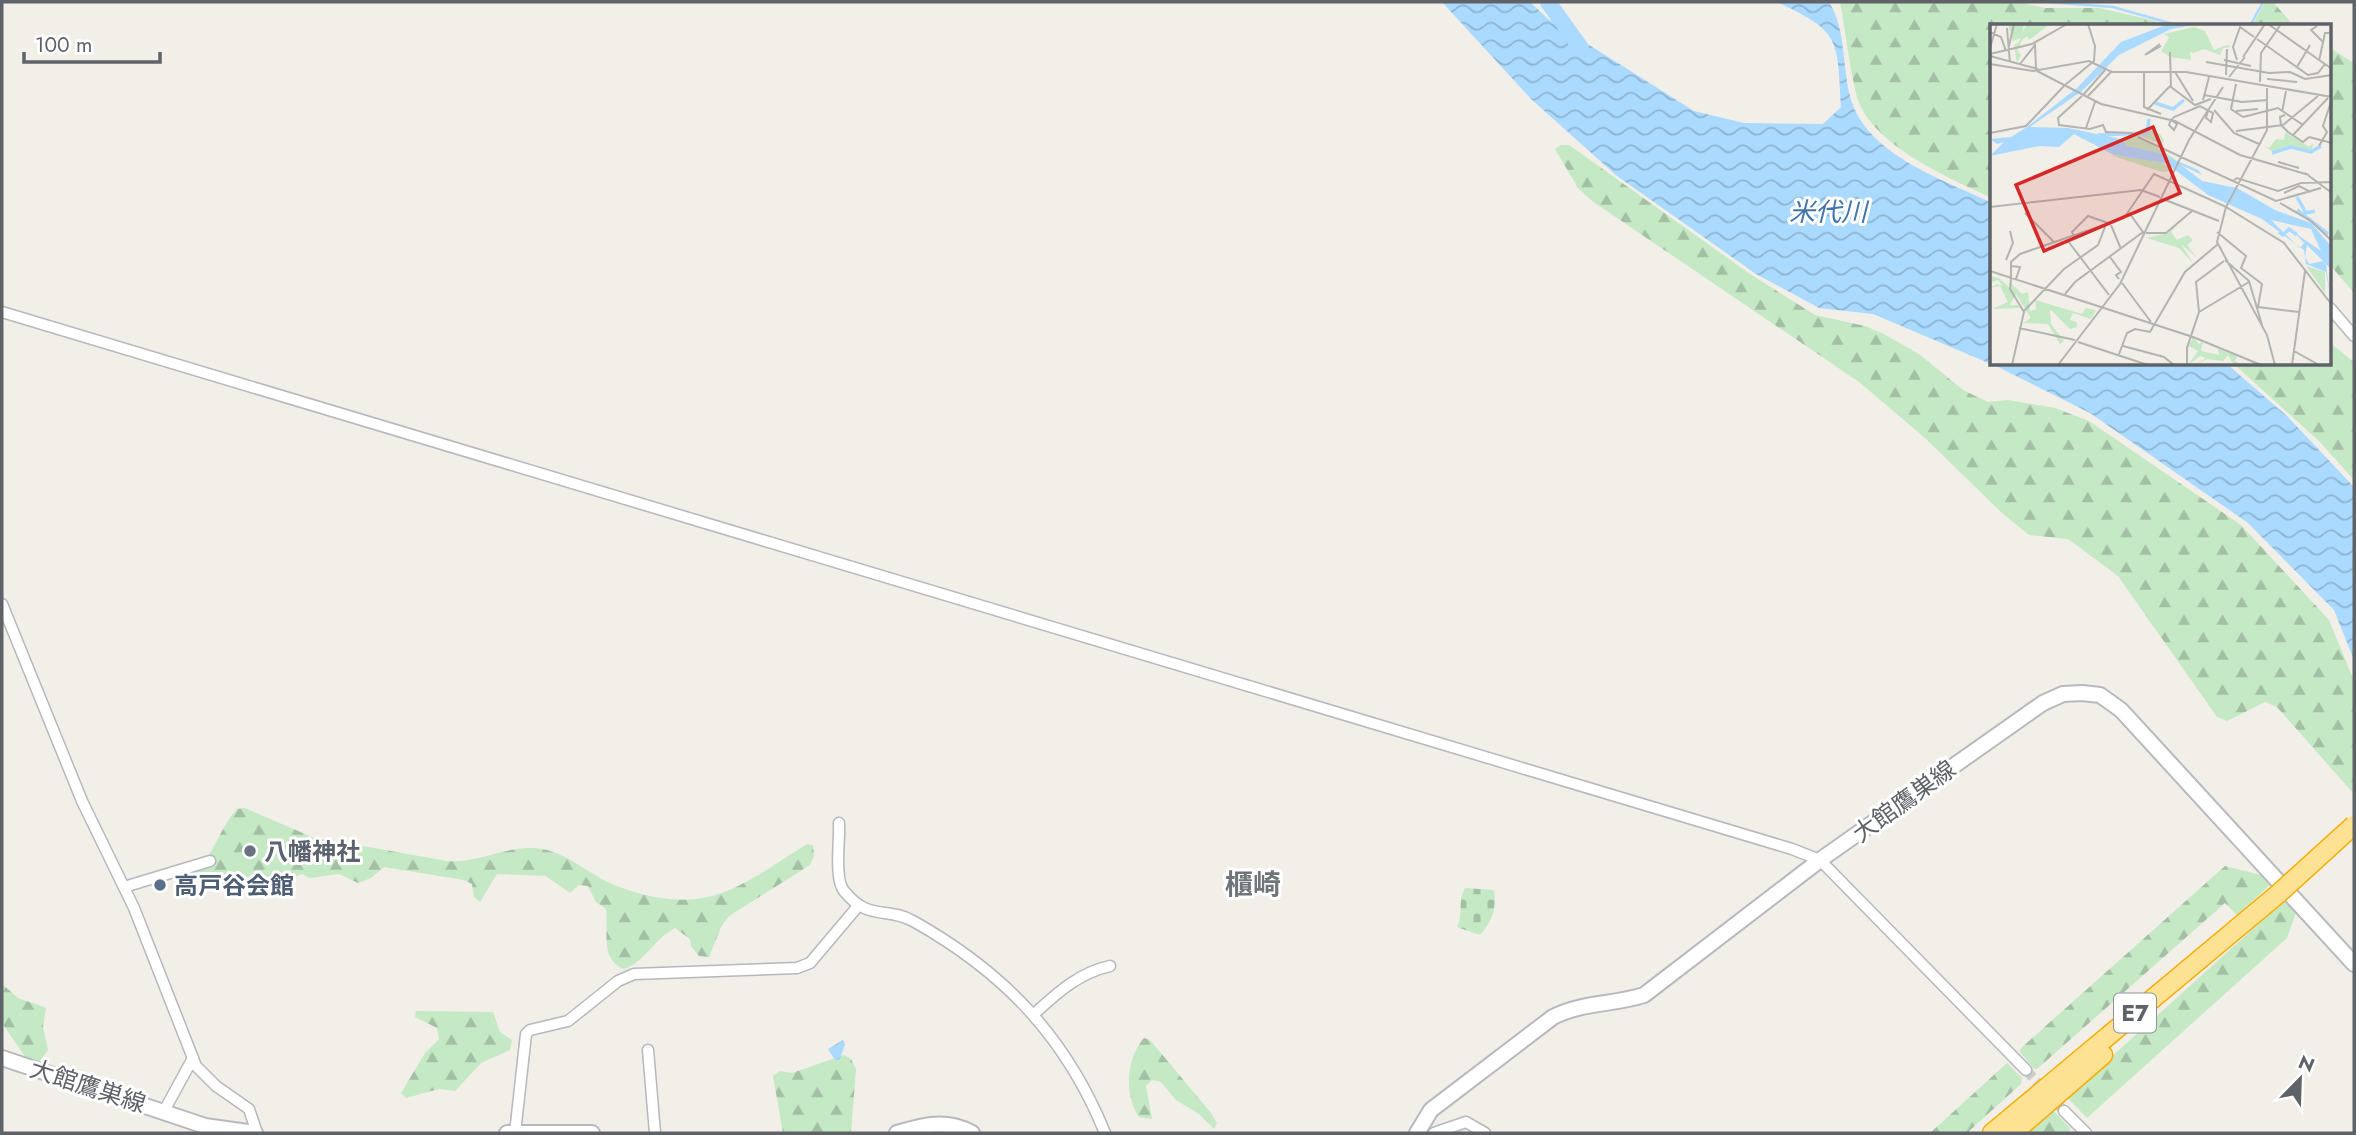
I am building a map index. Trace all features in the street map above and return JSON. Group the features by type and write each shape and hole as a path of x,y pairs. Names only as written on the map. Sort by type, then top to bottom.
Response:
{"highway":[{"name":"E7","path":"2013,1133 2143,1020 2354,825"},
{"name":"E7","path":"1992,1133 2278,894"}],"main road":[{"name":"大館鷹巣線","path":"1417,1133 1431,1110 1553,1017 1572,1007 1622,1002 1644,995 1820,860 2043,703 2063,694 2100,695 2120,710 2354,964"},
{"name":"大館鷹巣線","path":"2,1058 205,1126 256,1133"},
{"path":"897,1133 938,1123 956,1124 972,1133"},
{"path":"507,1133 592,1133"}],"street":[{"path":"2332,310 2354,336"},
{"path":"2,312 1520,766 1820,860 2026,1070"},
{"path":"2,604 82,801 124,887 196,1066 216,1086 249,1110 256,1133"},
{"path":"839,823 841,852 837,874 842,889 867,911 901,914 936,934 1005,987 1033,1015 1076,1070 1105,1133"},
{"path":"124,887 210,861"},
{"path":"515,1133 526,1034 530,1030 568,1021 618,981 634,974 797,968 810,963 859,905"},
{"path":"1033,1015 1066,985 1094,969 1110,966"},
{"path":"648,1050 655,1133"},
{"path":"164,1111 193,1058"},
{"path":"2064,1111 2086,1133"},
{"path":"1434,1133 1466,1122 1485,1133"}],"green space":[{"path":"1840,2 2017,2 2046,8 2099,8 2156,21 2155,24 1990,24 1990,197 1935,170 1895,145 1865,114 1854,86"},
{"path":"2265,2 2273,2 2292,24 2253,24"},
{"path":"2332,49 2354,63 2354,293 2332,267"},
{"path":"1561,145 1569,145 1750,274 1815,315 1865,326 1882,333 1919,354 1963,390 1988,402 2008,400 2055,408 2089,421 2241,525 2329,620 2354,681 2354,794 2277,707 2265,702 2227,721 2217,717 2118,576 2068,539 2029,535 2002,513 1925,438 1859,382 1592,201 1578,188 1555,149"},
{"path":"2332,345 2354,362 2354,480 2319,441 2236,366 2332,366"},
{"path":"245,808 312,837 447,861 472,859 522,848 547,850 566,857 619,887 649,896 676,900 699,899 720,894 760,874 807,844 813,845 814,856 810,865 729,916 721,927 709,957 699,956 691,946 690,939 675,928 638,961 624,969 611,958 607,944 606,909 596,902 588,886 579,885 570,893 546,876 497,874 480,902 474,897 472,884 464,880 384,867 371,878 358,883 339,874 310,878 302,874 288,880 284,887 255,886 251,891 240,893 197,878 196,873 231,817 237,809"},
{"path":"2225,866 2261,875 2270,885 2237,915 2225,903 2034,1069 2020,1052 2021,1048"},
{"path":"1465,888 1494,890 1493,914 1480,935 1457,927"},
{"path":"2285,900 2296,913 2287,938 2087,1118 2067,1097"},
{"path":"2,984 18,998 46,1008 43,1027 48,1050 39,1062 26,1058 2,1023"},
{"path":"416,1011 493,1012 500,1032 512,1040 510,1050 481,1063 455,1091 439,1089 406,1098 401,1093 425,1053 439,1039 437,1028 415,1017"},
{"path":"1144,1038 1150,1040 1211,1113 1217,1123 1214,1129 1199,1114 1176,1100 1161,1082 1152,1080 1146,1086 1152,1119 1139,1117 1131,1099 1129,1077 1134,1056"},
{"path":"844,1055 851,1059 856,1069 851,1133 783,1133 773,1076 780,1071 792,1073"},
{"path":"2007,1063 2022,1078 2021,1084 1967,1133 1930,1133"},
{"path":"2053,1110 2070,1128 2069,1133 2027,1133"}],"water":[{"name":"米代川","path":"1442,2 1530,2 1548,19 1694,111 1744,123 1823,124 1841,107 1836,51 1824,30 1798,12 1777,2 1829,2 1841,35 1847,84 1858,117 1872,134 1908,163 1990,202 1990,364 1873,314 1819,308 1756,274 1617,176 1531,99"},
{"name":"米代川","path":"1996,366 2229,366 2287,416 2354,487 2354,660 2334,610 2248,523 2090,413"},
{"path":"843,1040 845,1044 840,1059 835,1060 828,1049"}],"waterway":[{"name":"米代川","path":"1548,2 1581,48"},
{"path":"2048,2 2113,7 2173,24"},
{"path":"2251,24 2263,2"}],"tunnel":[{"path":"2026,1070 2064,1111"}],"place":[{"name":"八幡神社","path":"250,851"},
{"name":"高戸谷会館","path":"160,885"}],"district":[{"name":"櫃崎","path":"1253,884"}]}
